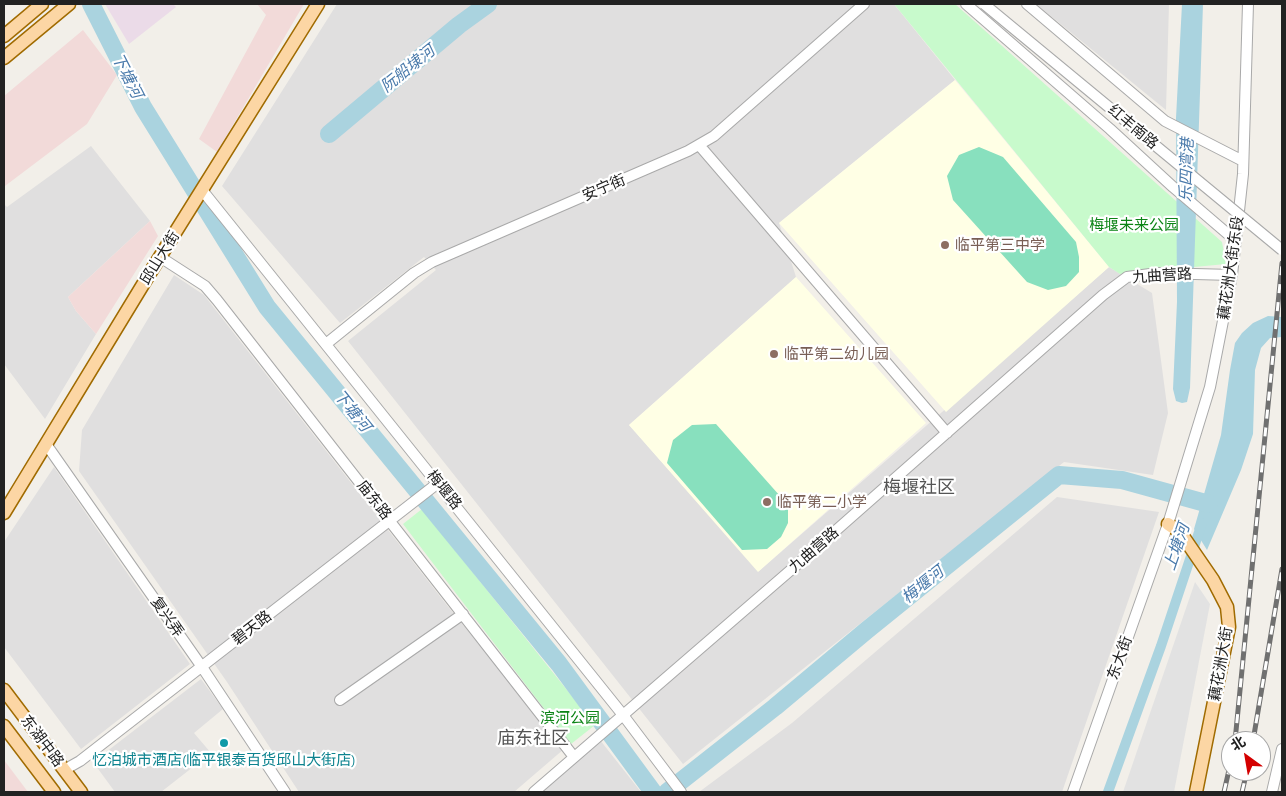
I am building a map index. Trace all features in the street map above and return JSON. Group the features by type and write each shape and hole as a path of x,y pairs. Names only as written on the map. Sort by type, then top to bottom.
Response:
{"main road":[{"path":"4,36 42,4"},
{"path":"4,58 69,4"},
{"name":"邱山大街","path":"4,513 160,256 318,4"},
{"name":"藕花洲大街","path":"1168,524 1180,532 1206,570 1227,607 1229,627 1196,792"},
{"name":"东湖中路","path":"4,690 81,792"},
{"name":"东湖中路","path":"4,726 54,792"}],"street":[{"name":"安宁街","path":"326,344 414,273 432,262 688,151 714,136 864,4"},
{"path":"966,4 1236,241"},
{"name":"红丰南路","path":"984,4 1282,250"},
{"path":"1027,4 1165,121 1243,160"},
{"name":"藕花洲大街东段","path":"1168,524 1210,387 1232,275 1243,160 1248,4"},
{"path":"699,145 947,433"},
{"name":"梅堰路","path":"202,191 438,483 682,792"},
{"name":"庙东路","path":"160,256 205,286 217,300 393,517 463,614 576,756"},
{"name":"九曲营路","path":"534,792 1103,295 1127,277 1158,273 1232,275"},
{"name":"复兴弄","path":"46,444 202,667 285,792"},
{"name":"碧天路","path":"64,770 80,761 438,483"},
{"name":"东大街","path":"1073,792 1168,524"},
{"path":"340,700 463,614"},
{"path":"1272,792 1282,749"}],"shaded area":[{"path":"105,4 173,4 176,7 129,44"},
{"path":"257,4 304,4 217,152 199,139 266,15"},
{"path":"337,4 894,4 955,80 779,223 796,277 629,425 759,571 1109,267 1152,293 1168,413 1153,475 1064,462 683,764 348,341 436,270 424,257 340,323 222,186"},
{"path":"1036,4 1169,4 1166,110"},
{"path":"83,30 117,75 87,124 5,186 4,96"},
{"name":"临平第三中学","path":"955,80 1109,267 946,412 779,223"},
{"path":"91,146 150,221 68,297 76,311 96,334 45,419 4,364 4,204 7,207"},
{"path":"150,221 158,236 96,334 76,311 68,297"},
{"path":"174,275 204,295 446,604 564,749 514,792 299,792 227,682 79,471 82,430"},
{"name":"临平第二小学","path":"796,277 926,423 758,572 629,425"},
{"path":"54,467 190,664 81,749 4,647 4,542"},
{"path":"1057,497 1159,512 1062,792 699,792 792,723"},
{"path":"1195,582 1210,604 1174,792 1123,792"},
{"path":"201,679 223,709 194,733 211,753 161,792 115,792 93,762"},
{"path":"600,740 641,792 540,792"},
{"path":"4,760 28,792 4,792"}],"green space":[{"name":"梅堰未来公园","path":"894,4 955,4 1222,242 1226,264 1120,274 1109,267"},
{"path":"979,147 1003,157 1076,242 1079,272 1066,286 1048,290 1027,282 953,200 947,176 959,155"},
{"path":"716,424 788,505 788,523 781,537 767,549 742,550 667,463 673,440 692,425"},
{"name":"滨河公园","path":"422,509 595,725 571,744 403,524"}],"water":[{"name":"乐四湾港","path":"1182,4 1203,4 1190,388 1187,402 1182,403 1176,401 1173,389 1177,302 1176,118"},
{"path":"1268,316 1282,317 1282,337 1270,338 1261,348 1255,370 1253,434 1241,470 1207,550 1194,529 1221,435 1235,343 1253,323"}],"waterway":[{"name":"下塘河","path":"91,4 143,107 267,307 559,664 653,792"},
{"name":"阮船埭河","path":"329,134 459,25 488,4"},
{"name":"梅堰河","path":"667,792 775,707 1059,475 1122,480 1209,504"},
{"name":"上塘河","path":"1108,792 1161,646 1202,523"}],"railway":[{"path":"1236,731 1282,263"},
{"path":"1255,731 1282,569"},
{"path":"1224,792 1226,781"},
{"path":"1242,792 1245,781"}],"place":[{"name":"临平第三中学","path":"945,245"},
{"name":"临平第二幼儿园","path":"774,354"},
{"name":"临平第二小学","path":"767,502"},
{"name":"忆泊城市酒店(临平银泰百货邱山大街店)","path":"224,743"}],"district":[{"name":"梅堰社区","path":"919,488"},
{"name":"庙东社区","path":"533,739"}]}
